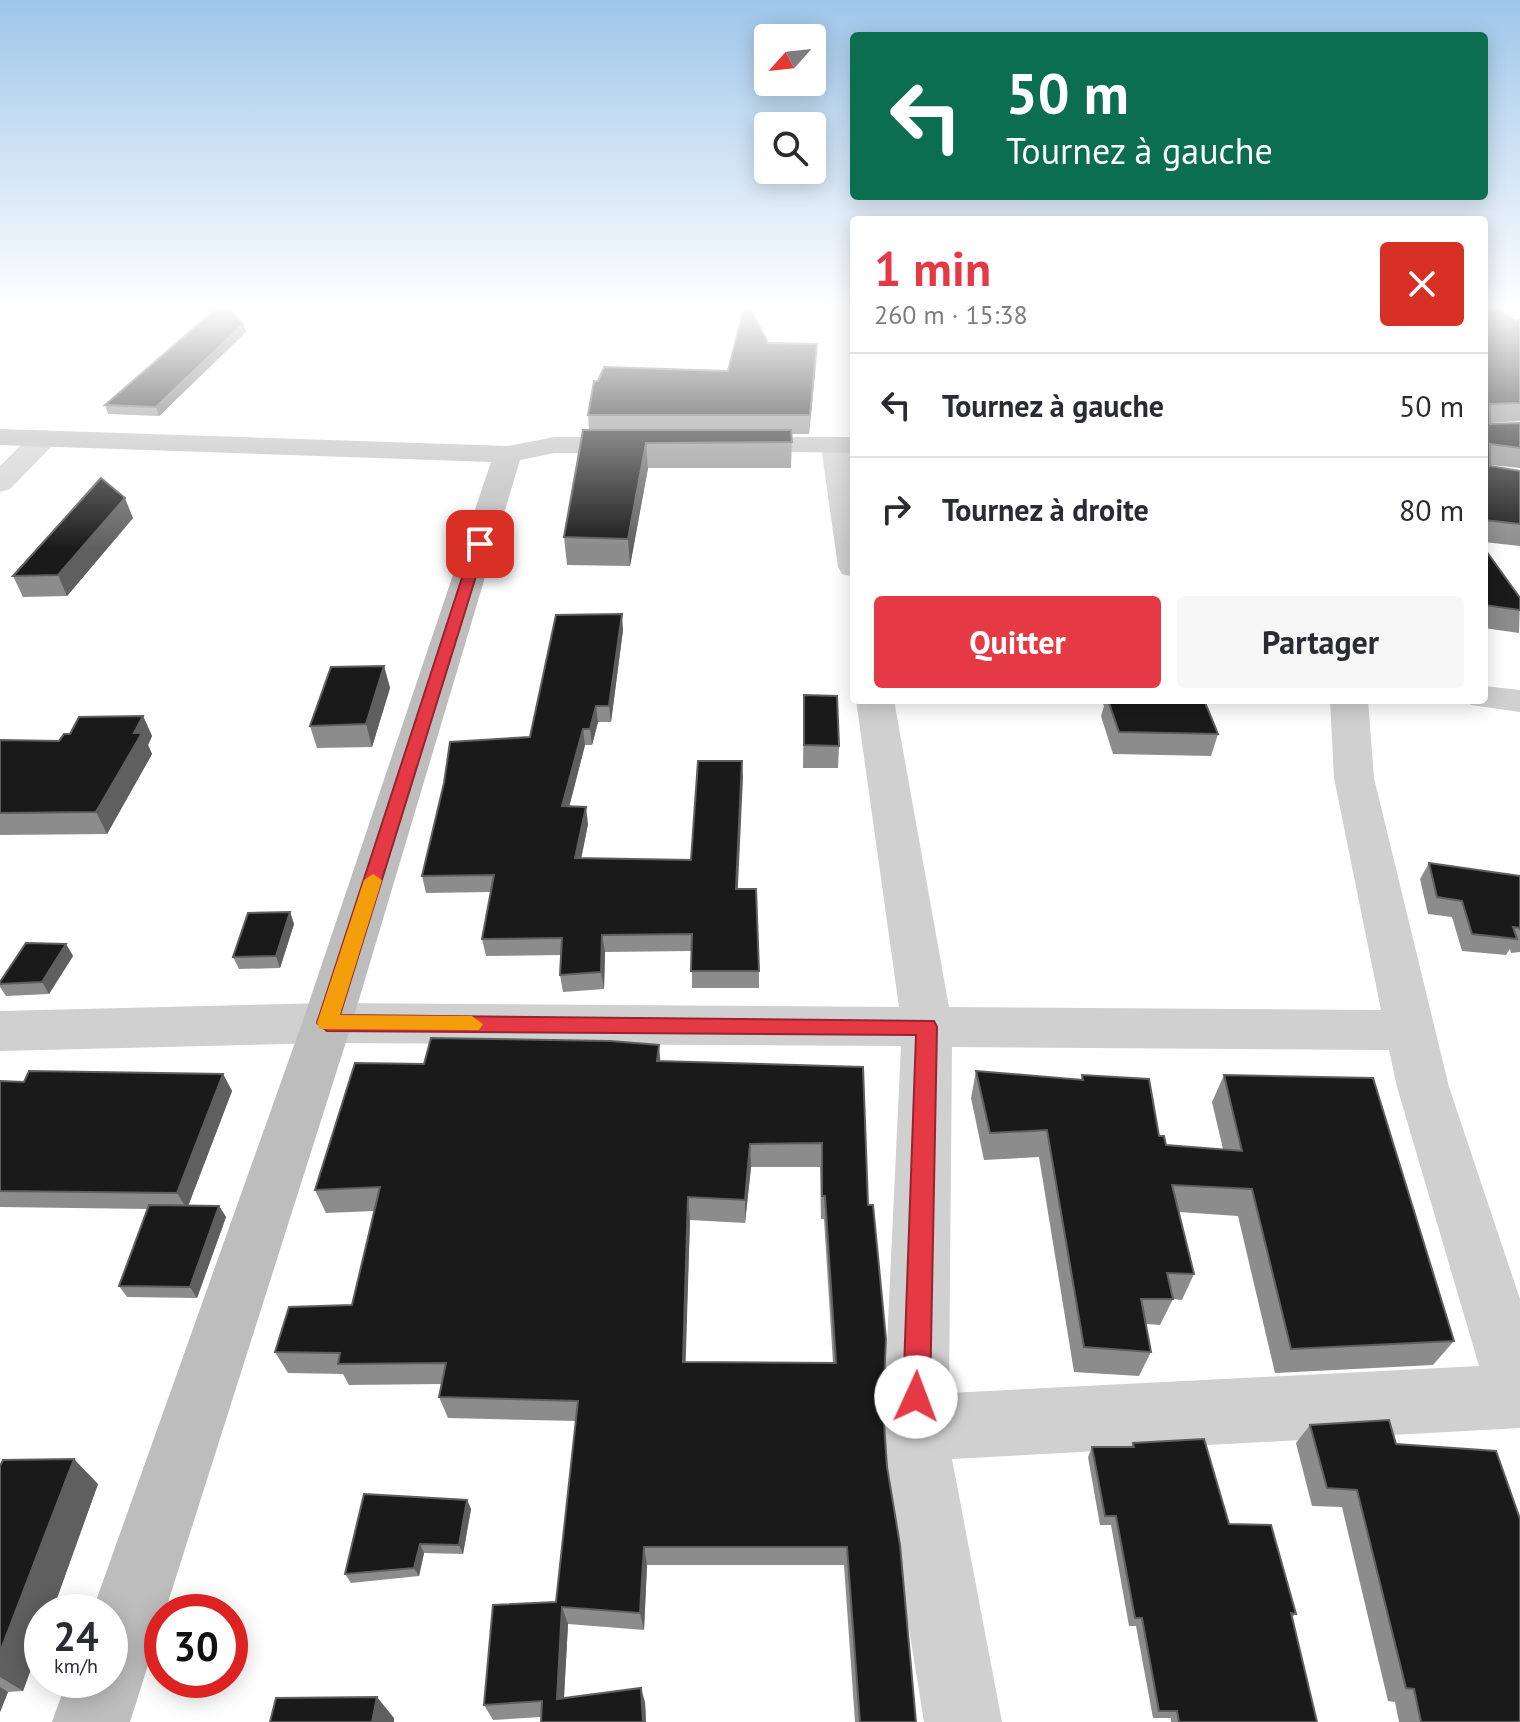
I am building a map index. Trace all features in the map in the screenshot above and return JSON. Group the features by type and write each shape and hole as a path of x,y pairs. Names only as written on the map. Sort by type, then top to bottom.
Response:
{"main road":[{"path":"0,437 508,454 554,445 663,445"},
{"path":"710,445 844,445"},
{"path":"128,1613 327,1023 508,454"},
{"path":"91,1722 99,1698"}],"street":[{"path":"0,483 44,438"},
{"path":"844,445 850,518"},
{"path":"1488,697 1520,701"},
{"path":"876,704 927,1027 916,1428 920,1486 963,1722"},
{"path":"916,1428 1520,1396 1423,1087 1354,778 1349,704"},
{"path":"0,1031 327,1023 1410,1030"}],"building":[{"path":"124,388 176,388 156,407 105,405"},
{"path":"593,388 813,388 810,415 588,415"},
{"path":"1488,388 1520,388 1520,403 1490,404 1490,424 1520,423 1520,448 1490,444 1490,466 1520,471 1520,524 1488,520"},
{"path":"583,430 791,430 792,442 646,443 628,539 564,537"},
{"path":"101,478 125,498 58,575 13,576"},
{"path":"1488,554 1520,598 1520,610 1488,606"},
{"path":"622,614 609,706 596,706 590,729 583,729 562,806 586,807 575,858 691,860 698,761 742,761 736,889 756,889 759,971 691,971 692,934 602,935 601,972 560,975 562,938 482,939 494,875 422,876 444,783 450,742 530,737 556,615"},
{"path":"384,666 366,724 310,726 331,667"},
{"path":"804,695 837,696 839,746 804,745"},
{"path":"1109,704 1206,704 1218,734 1119,732"},
{"path":"143,716 134,733 142,733 96,812 0,813 0,740 59,741 64,734 70,734 79,717"},
{"path":"1429,863 1520,876 1520,928 1513,927 1517,939 1472,934 1462,901 1437,897"},
{"path":"290,912 276,956 233,957 248,913"},
{"path":"26,943 66,944 42,982 0,984 0,982"},
{"path":"431,1038 610,1041 659,1045 657,1061 863,1067 868,1205 873,1205 886,1339 883,1407 887,1467 900,1545 916,1722 860,1722 847,1547 644,1547 640,1613 562,1607 557,1699 641,1688 643,1722 541,1722 542,1701 484,1705 493,1605 556,1602 578,1401 439,1397 446,1363 338,1364 340,1353 275,1352 289,1307 352,1305 380,1187 315,1190 355,1063 424,1064","holes":["822,1143 822,1196 825,1196 836,1363 683,1362 688,1197 745,1200 750,1144"]},
{"path":"29,1071 223,1074 177,1193 0,1191 0,1081 24,1082"},
{"path":"976,1071 1083,1080 1082,1075 1149,1079 1159,1136 1164,1136 1166,1145 1242,1151 1224,1075 1373,1078 1454,1341 1291,1349 1252,1189 1172,1185 1194,1274 1167,1273 1173,1299 1141,1299 1151,1352 1084,1347 1047,1130 990,1133"},
{"path":"149,1205 219,1206 190,1287 119,1286"},
{"path":"1389,1420 1396,1444 1496,1451 1520,1519 1520,1722 1421,1722 1414,1689 1406,1688 1357,1490 1327,1488 1310,1425"},
{"path":"1204,1439 1229,1524 1271,1525 1296,1614 1291,1613 1317,1722 1179,1722 1177,1711 1159,1711 1142,1618 1135,1618 1116,1516 1105,1516 1092,1447 1134,1447 1133,1443"},
{"path":"74,1459 0,1652 0,1466 3,1460"},
{"path":"364,1494 467,1500 459,1545 420,1544 414,1568 345,1574"},
{"path":"377,1697 372,1722 270,1722 276,1698"}],"slow traffic":[{"path":"373,880 327,1023 472,1024"}],"route":[{"path":"480,544 327,1023 927,1027 916,1397"}]}
